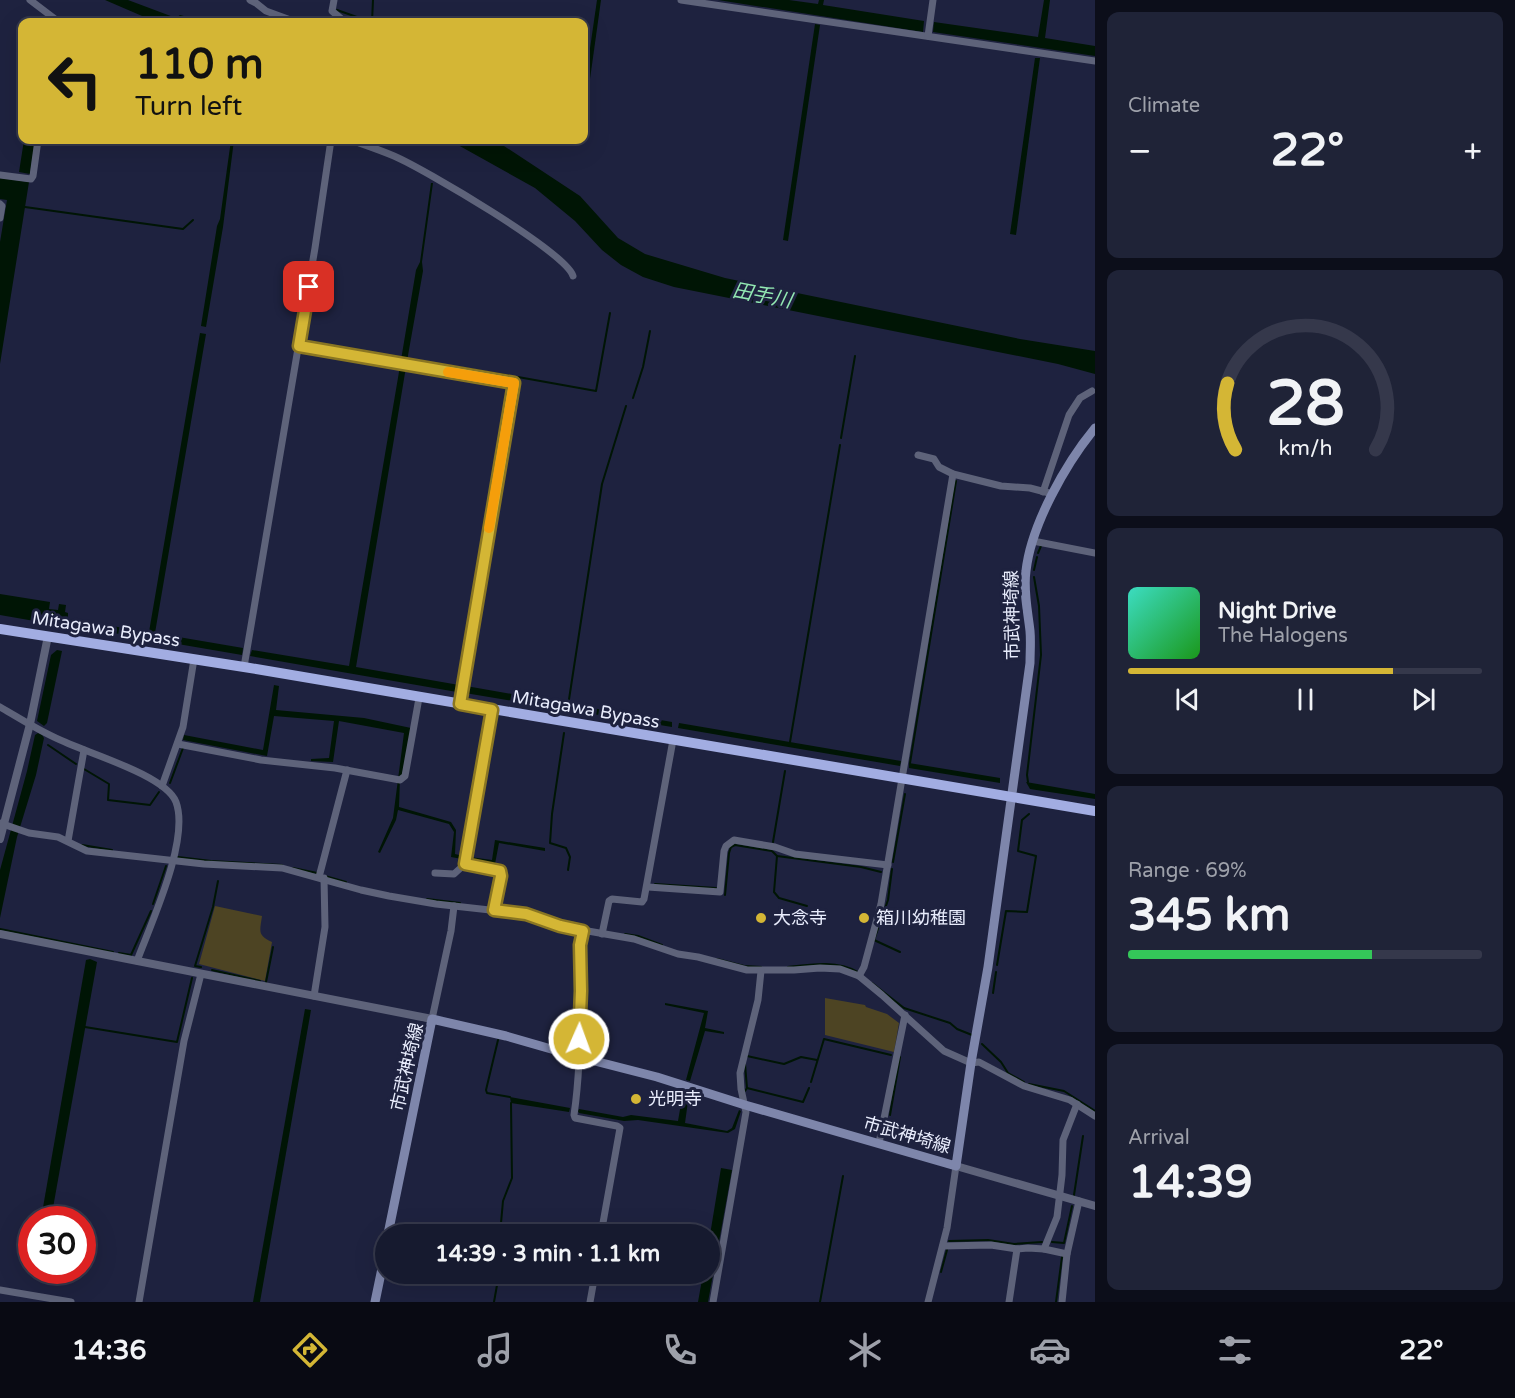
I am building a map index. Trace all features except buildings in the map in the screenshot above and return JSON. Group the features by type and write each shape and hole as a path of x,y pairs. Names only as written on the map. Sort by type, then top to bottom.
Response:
{"highway":[{"name":"Mitagawa Bypass","path":"0,629 244,667 1095,811"}],"main road":[{"name":"市武神埼線","path":"390,1224 432,1019 498,1034 657,1077 956,1166 988,967 1030,663 1026,572 1048,493 1095,428"},
{"path":"375,1302 379,1284"}],"street":[{"path":"30,0 52,18"},
{"path":"250,0 266,11 283,18"},
{"path":"334,0 333,11 341,18"},
{"path":"681,0 713,2 1095,61"},
{"path":"928,36 933,0"},
{"path":"0,175 31,179 37,144"},
{"path":"244,667 299,346 329,144"},
{"path":"362,144 396,157 531,237 572,270 573,276"},
{"path":"0,204 2,206 0,218"},
{"path":"299,346 514,383 460,704"},
{"path":"918,455 934,459 939,467 953,474 1000,486 1030,488 1048,493 1069,415 1080,398 1092,391"},
{"path":"860,974 882,904 953,474"},
{"path":"1033,541 1095,554"},
{"path":"0,839 30,724 48,636"},
{"path":"162,786 183,727 194,659"},
{"path":"178,744 261,760 346,770 398,780 405,776 419,698"},
{"path":"0,707 64,742 128,768 162,786 176,801 178,830 174,860 137,961"},
{"path":"435,873 454,874 465,864 492,710"},
{"path":"602,932 609,902 612,899 642,902 644,899 648,888 673,740"},
{"path":"68,841 84,750"},
{"path":"314,996 325,927 321,876 346,770"},
{"path":"4,824 21,831 58,837 87,851 204,864 282,868 321,876 362,890 454,906 495,908 526,914 560,926 634,939 678,954 761,972 820,968 840,969 860,974 944,1051 971,1063 979,1062 1024,1086 1059,1096 1095,1116"},
{"path":"648,888 720,892 724,851 726,846 734,840 775,847 795,854 888,865"},
{"path":"465,864 500,871 495,908"},
{"path":"0,934 432,1019 451,931 454,906"},
{"path":"583,931 580,945 581,991 575,1118 620,1128 604,1224"},
{"path":"713,1302 744,1126 745,1105 740,1073 758,1000 761,972"},
{"path":"139,1302 184,1041 201,974"},
{"path":"879,1143 905,1015"},
{"path":"1044,1249 1054,1229 1063,1140 1077,1104"},
{"path":"928,1302 943,1246 956,1166 1095,1206"},
{"path":"1062,1302 1067,1254 1079,1201"},
{"path":"943,1246 991,1245 1017,1249 1044,1249 1067,1254"},
{"path":"1009,1302 1017,1249"},
{"path":"590,1302 593,1284"},
{"path":"0,1290 71,1302"}],"shaded area":[{"path":"215,906 262,916 262,935 272,942 265,981 199,964"},
{"path":"825,998 865,1005 887,1014 899,1023 894,1052 825,1035"}],"water":[{"path":"105,0 128,0 176,18 147,18"},
{"path":"597,0 601,0 588,93 588,62"},
{"path":"718,0 789,0 818,4 819,0 824,0 823,5 924,21 923,32"},
{"path":"1044,0 1050,0 1045,38 1095,46 1095,56 933,32 934,22 1038,37"},
{"path":"180,15 192,18 176,18"},
{"path":"815,24 820,25 788,241 783,240"},
{"path":"1035,58 1040,58 1016,235 1010,234"},
{"path":"23,144 34,144 30,174 19,172"},
{"path":"230,144 233,144 223,227 206,327 201,326"},
{"name":"田手川","path":"456,144 501,144 580,196 618,238 645,254 725,278 1020,339 1095,351 1095,374 1058,364 674,287 643,277 621,265 602,250 575,221 535,188"},
{"path":"0,178 29,182 0,364 0,242 7,200 0,199"},
{"path":"431,183 433,183 422,262 423,271 407,361 401,360 416,270 420,262"},
{"path":"200,333 206,334 155,633 243,648 242,655 67,625 66,628 55,626 56,618 47,617 46,623 0,615 0,594 50,602 49,609 58,610 59,604 66,605 65,612 68,613 68,619 149,632"},
{"path":"400,366 406,367 356,667 459,685 457,692 250,656 252,650 349,666"},
{"path":"57,650 62,651 47,723 44,726 37,721 51,655"},
{"path":"274,685 279,686 276,710 364,718 411,728 400,777 399,807 451,822 456,830 455,854 463,856 462,859 451,857 454,832 449,824 398,810 396,820 380,853 378,852 393,818 404,733 339,721 333,762 311,761 311,759 329,758 334,721 274,716 267,756 183,740 184,735 263,750"},
{"path":"466,686 672,722 672,727 465,693"},
{"path":"679,723 901,761 900,766 678,728"},
{"path":"38,733 44,738 36,775 17,837 0,918 0,870 35,735"},
{"path":"909,763 1000,778 1000,783 909,768"},
{"path":"1026,782 1095,794 1095,799 1030,789"},
{"path":"495,840 545,848 545,851 499,843 495,864 469,860 470,857 492,860"},
{"path":"86,960 97,962 53,1206 43,1206"},
{"path":"665,1003 708,1011 705,1028 724,1032 724,1034 705,1031 690,1081 686,1080 704,1013 665,1005"},
{"path":"305,1009 311,1010 260,1302 253,1302"},
{"path":"683,1092 689,1094 685,1123 727,1131 732,1128 739,1110 741,1111 735,1129 728,1133 638,1120 624,1121 578,1111 579,1109 623,1117 631,1115 678,1121"},
{"path":"510,1097 570,1108 569,1112 511,1103"},
{"path":"721,1168 732,1170 720,1236 720,1224 712,1224"},
{"path":"701,1284 711,1284 708,1302 698,1302"}],"waterway":[{"path":"372,18 373,0"},
{"path":"337,10 360,18"},
{"path":"25,207 183,229 193,220"},
{"path":"518,377 596,391 610,313"},
{"path":"633,398 643,367 650,331"},
{"path":"841,438 855,356"},
{"path":"407,359 511,376"},
{"path":"568,706 602,484 626,406"},
{"path":"790,742 840,445"},
{"path":"910,763 956,481"},
{"path":"1038,553 1041,546"},
{"path":"1034,570 1037,557"},
{"path":"1028,782 1041,655 1039,606 1034,577"},
{"path":"564,733 550,843 566,848 570,857 568,870"},
{"path":"48,745 76,764"},
{"path":"170,783 183,748"},
{"path":"84,769 109,784 108,800 150,805 159,792"},
{"path":"773,842 785,771"},
{"path":"893,862 905,794"},
{"path":"997,965 1006,911 1027,912 1036,856 1018,851 1022,820 1029,814"},
{"path":"82,845 112,850"},
{"path":"725,895 729,853 731,847 735,845 772,851 777,856 861,867 881,872"},
{"path":"777,856 774,892 779,898 807,906"},
{"path":"178,857 282,865"},
{"path":"153,904 166,866"},
{"path":"293,868 317,873"},
{"path":"892,869 888,900 874,940 900,952"},
{"path":"325,876 346,882"},
{"path":"201,967 195,966 213,907 218,881"},
{"path":"655,884 716,888"},
{"path":"427,899 460,903"},
{"path":"119,953 131,955 151,911"},
{"path":"0,929 113,952"},
{"path":"625,934 662,945"},
{"path":"266,982 273,947"},
{"path":"717,959 744,966 761,967"},
{"path":"788,967 833,964 858,972"},
{"path":"212,970 260,981"},
{"path":"993,993 996,972"},
{"path":"85,1027 177,1042 192,978"},
{"path":"872,983 904,1008 950,1023 957,1029 972,1035"},
{"path":"811,1082 824,1039 891,1055"},
{"path":"498,1040 486,1090 487,1093 510,1097"},
{"path":"982,1044 1001,1062 1008,1073 1024,1082"},
{"path":"747,1056 784,1064 801,1057 817,1060"},
{"path":"890,1115 900,1057"},
{"path":"745,1064 747,1088"},
{"path":"1029,1084 1064,1091 1095,1111"},
{"path":"745,1091 747,1088 803,1102 809,1088"},
{"path":"501,1224 503,1201 512,1178 511,1103"},
{"path":"1074,1195 1083,1136"},
{"path":"820,1302 843,1176"},
{"path":"1052,1242 1064,1243 1072,1206"},
{"path":"949,1241 988,1240 1014,1244 1042,1242"},
{"path":"941,1272 947,1250"},
{"path":"1056,1302 1062,1257"},
{"path":"494,1302 497,1284"}],"slow traffic":[{"path":"448,372 514,383 489,528"}],"place":[{"name":"大念寺","path":"761,918"},
{"name":"箱川幼稚園","path":"864,918"},
{"name":"光明寺","path":"636,1099"}],"route":[{"path":"309,287 299,346 514,383 460,704 492,710 465,864 500,871 494,910 526,914 583,931 579,955 581,991 579,1039"}]}
